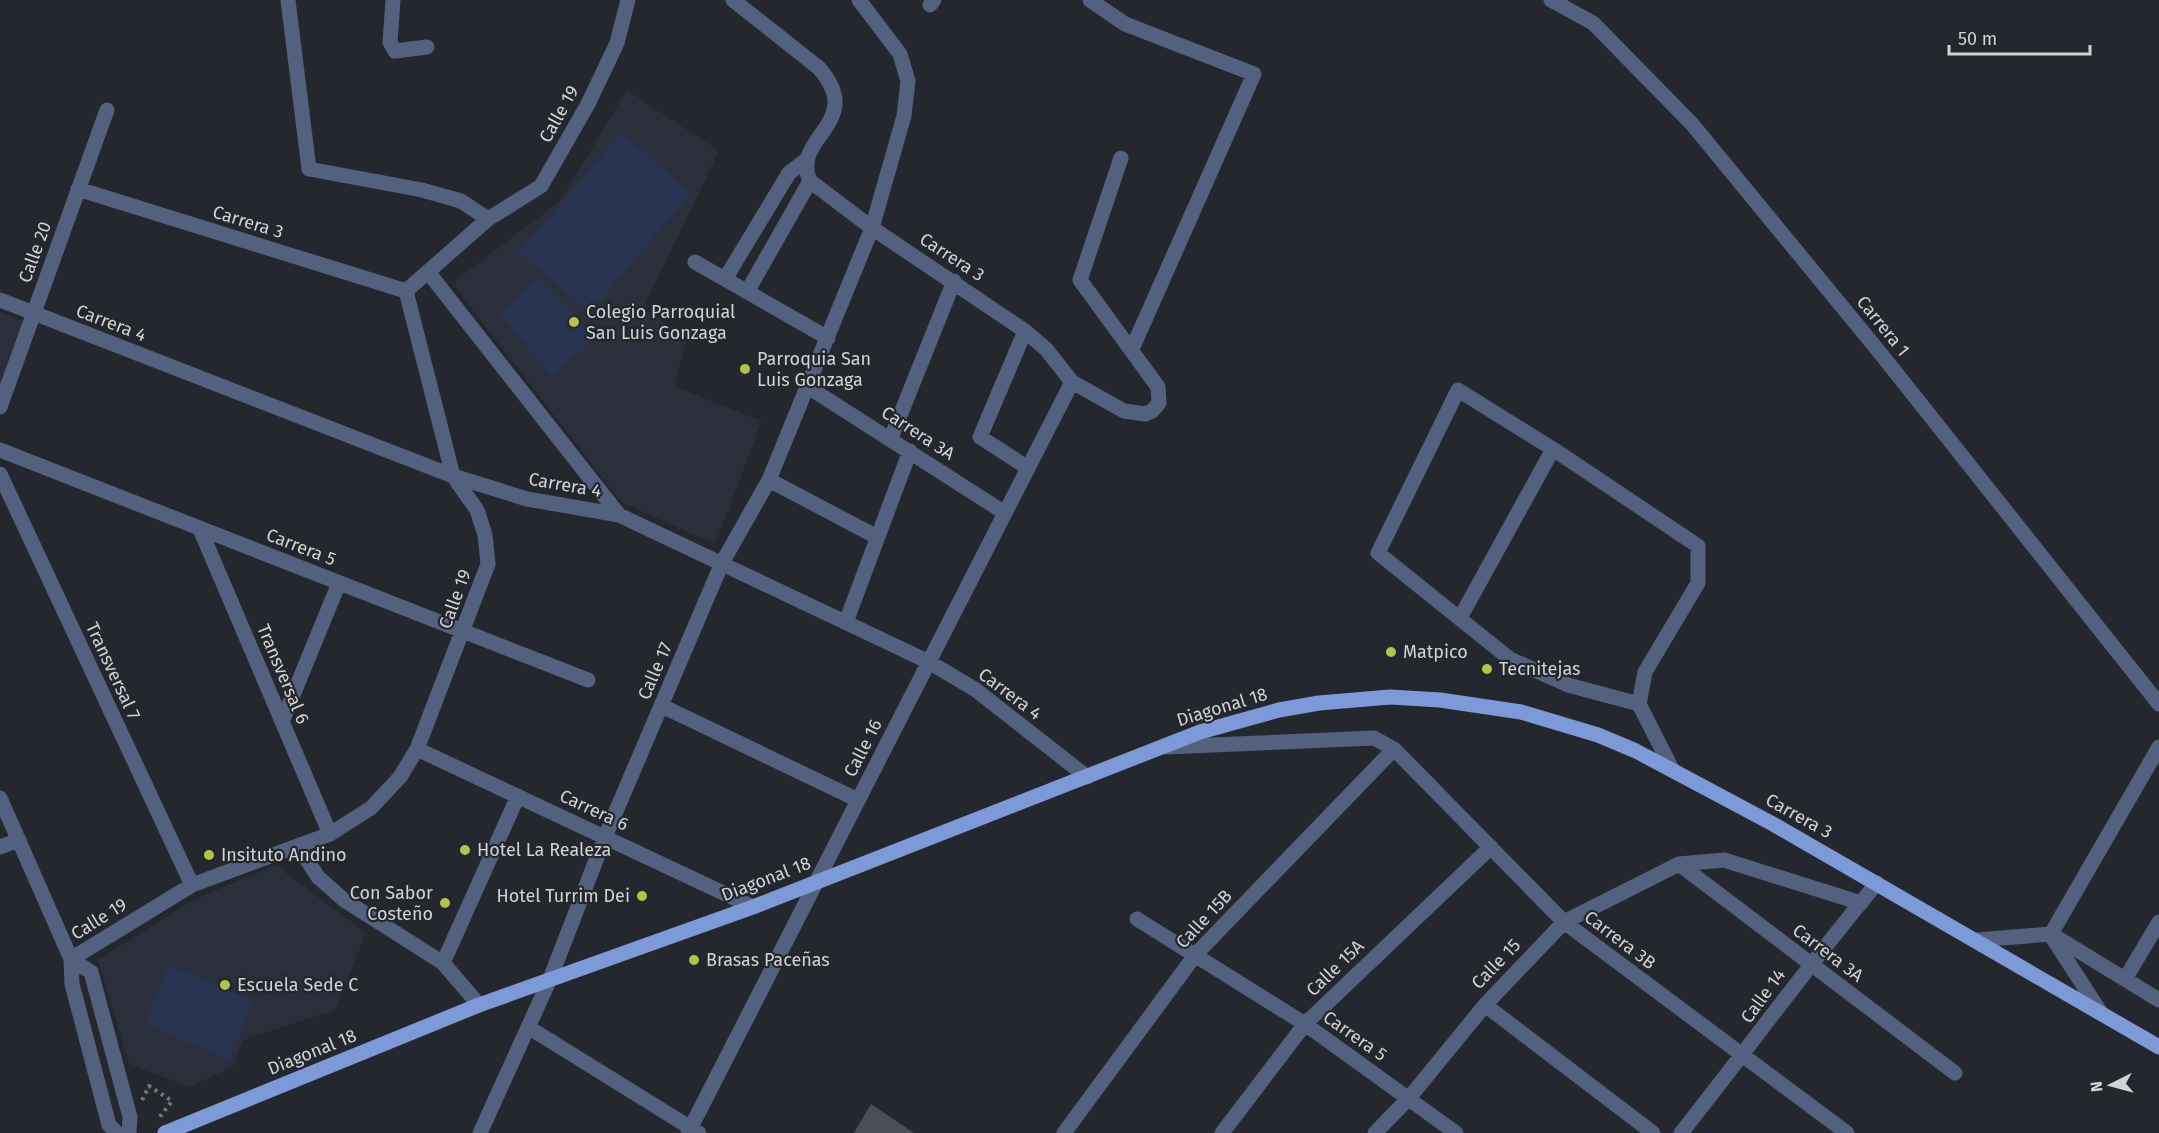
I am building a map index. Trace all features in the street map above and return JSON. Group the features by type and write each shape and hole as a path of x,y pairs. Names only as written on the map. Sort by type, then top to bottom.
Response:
{"main road":[{"name":"Diagonal 18","path":"165,1133 479,1005 753,907 817,880 1239,719 1318,703 1390,697"},
{"name":"Carrera 3","path":"1390,697 1461,702 1521,712 1598,735 1672,769 1877,883 2159,1047"}],"street":[{"path":"288,0 309,169 461,201 488,219"},
{"path":"393,0 390,42 395,51 427,47"},
{"name":"Calle 19","path":"71,959 192,885 330,834 371,808 400,777 417,749 464,632 488,564 485,535 477,510 453,476 405,291 488,219 541,186 588,104 617,43 628,0"},
{"path":"733,0 819,68 830,81 836,102 834,113 807,171 747,292"},
{"name":"Calle 17","path":"480,1133 550,979 605,837 722,563 769,480 872,228 904,116 908,81 900,54 859,0"},
{"path":"1090,0 1125,24 1254,74 1132,349"},
{"name":"Carrera 1","path":"1551,0 1593,23 1692,124 1881,354 2159,704"},
{"name":"Calle 20","path":"0,407 107,110"},
{"path":"1072,382 1124,411 1144,414 1152,411 1159,403 1158,387 1080,280 1121,158"},
{"path":"725,279 789,173 807,171"},
{"name":"Carrera 3","path":"807,171 872,228 954,281 1025,331 1046,349 1072,382"},
{"name":"Carrera 3","path":"78,189 405,291"},
{"path":"695,262 828,338"},
{"path":"428,272 619,514"},
{"path":"891,438 954,281"},
{"name":"Carrera 4","path":"0,300 453,476 527,499 619,514 929,662 976,690 1087,777"},
{"name":"Carrera 3A","path":"1025,331 980,437 1028,468"},
{"name":"Calle 16","path":"693,1131 817,880 1072,382"},
{"name":"Carrera 3A","path":"808,387 1005,513"},
{"path":"1639,704 1568,685 1510,659 1378,553 1458,390 1553,449 1698,546 1698,583 1645,672 1639,704 1672,769"},
{"path":"1460,618 1553,449"},
{"name":"Carrera 5","path":"0,450 588,680"},
{"path":"846,622 910,451"},
{"name":"Transversal 7","path":"0,474 192,885"},
{"path":"769,480 877,537"},
{"name":"Transversal 6","path":"200,529 330,834"},
{"path":"282,722 339,583"},
{"path":"662,706 858,800"},
{"path":"1162,747 1374,738 1394,749"},
{"path":"2051,934 2159,747"},
{"name":"Carrera 6","path":"417,749 753,907"},
{"name":"Carrera 3B","path":"1394,749 1564,922 1742,1057 1847,1133"},
{"name":"Calle 15B","path":"1064,1133 1196,954 1394,749"},
{"path":"443,963 518,796"},
{"path":"0,798 71,959 72,984 109,1125 117,1133"},
{"path":"0,847 19,840"},
{"path":"298,846 318,877 344,900 443,963 479,1005"},
{"name":"Calle 15A","path":"1222,1133 1305,1024 1491,847"},
{"path":"1679,864 1724,860 1861,903"},
{"name":"Carrera 3A","path":"1679,864 1955,1073"},
{"name":"Calle 15","path":"1375,1133 1409,1098 1485,1005 1564,922 1679,864"},
{"name":"Calle 14","path":"1681,1133 1742,1057 1810,964 1877,883"},
{"name":"Carrera 5","path":"1137,919 1305,1024 1456,1133"},
{"path":"2125,979 2159,922"},
{"path":"2051,934 2101,1013"},
{"path":"1977,940 2051,934 2159,1000"},
{"path":"71,959 91,972 130,1117 129,1133"},
{"path":"1485,1005 1653,1133"},
{"path":"528,1026 693,1131"}],"path":[{"path":"130,1117 136,1111 149,1086 172,1101"}],"shaded area":[{"name":"Colegio Parroquial San Luis Gonzaga","path":"627,90 719,151 643,309 688,336 674,386 762,421 715,544 621,502 452,283 560,201"},
{"path":"621,133 691,193 590,313 519,252"},
{"path":"538,276 595,337 553,376 500,315"},
{"path":"0,312 26,322 0,391"},
{"name":"Escuela Sede C","path":"275,865 366,933 335,1010 243,1040 233,1067 189,1087 129,1064 98,960 193,900"},
{"path":"169,965 254,1001 229,1060 145,1024"}],"building":[{"path":"871,1104 914,1133 854,1133"}],"place":[{"name":"Colegio Parroquial San Luis Gonzaga","path":"574,322"},
{"name":"Parroquia San Luis Gonzaga","path":"745,369"},
{"name":"Matpico","path":"1391,652"},
{"name":"Tecnitejas","path":"1487,669"},
{"name":"Hotel La Realeza","path":"465,850"},
{"name":"Insituto Andino","path":"209,855"},
{"name":"Hotel Turrim Dei","path":"642,896"},
{"name":"Con Sabor Costeño","path":"445,903"},
{"name":"Brasas Paceñas","path":"694,960"},
{"name":"Escuela Sede C","path":"225,985"}]}
